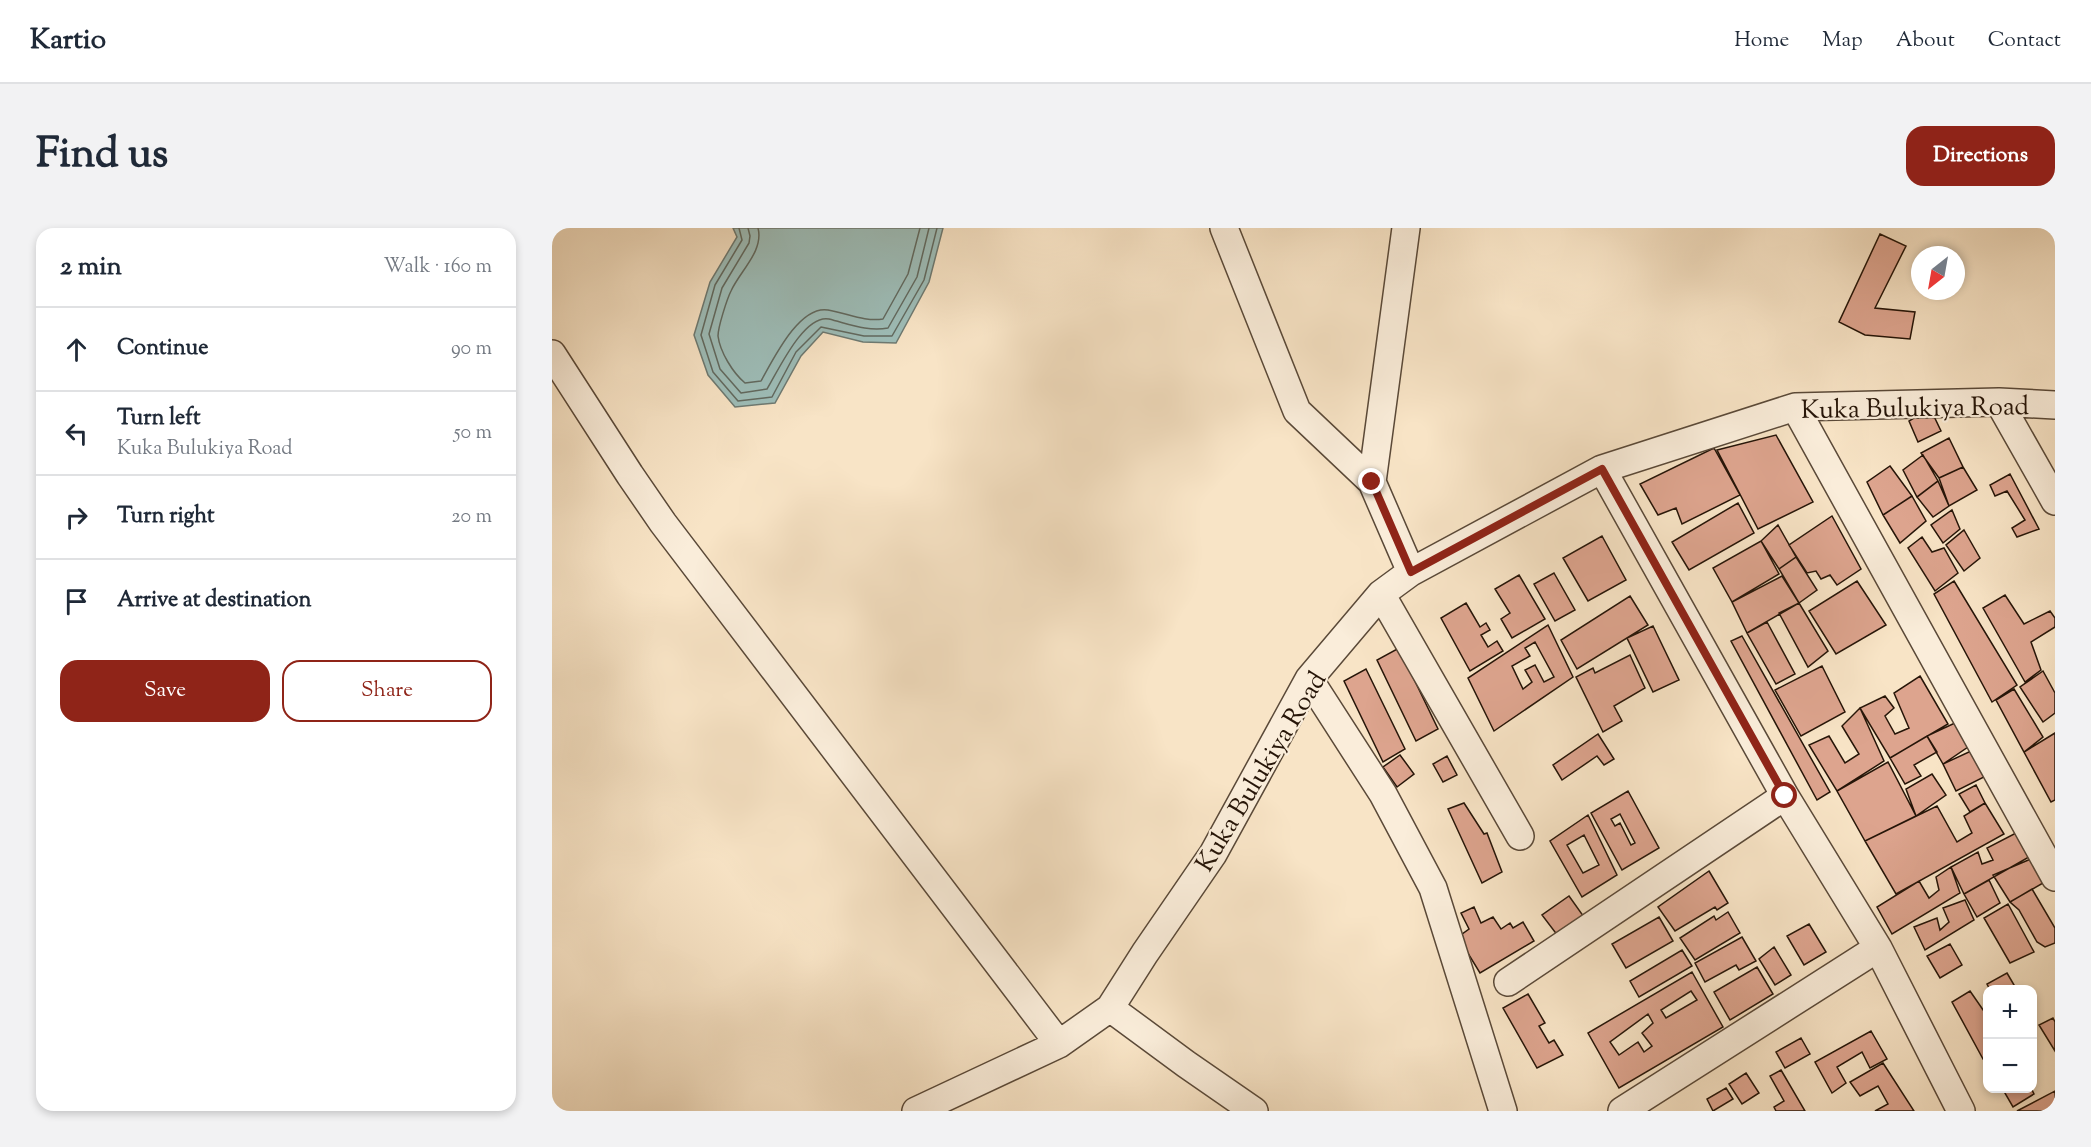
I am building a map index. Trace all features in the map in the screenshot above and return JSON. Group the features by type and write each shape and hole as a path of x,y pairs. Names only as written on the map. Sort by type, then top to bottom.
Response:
{"street":[{"path":"1224,228 1297,411 1372,482 1411,572"},
{"path":"1372,482 1406,228"},
{"path":"552,354 663,524 1059,1044"},
{"path":"1999,402 2055,501"},
{"name":"Kuka Bulukiya Road","path":"916,1111 1059,1044 1110,1008 1145,952 1213,854 1309,679 1381,594 1411,572 1602,469 1795,406 1999,402 2055,405"},
{"path":"1795,406 2055,877"},
{"path":"1602,469 1785,796 1878,948 1961,1111"},
{"path":"1381,594 1520,836"},
{"path":"1309,679 1383,794 1433,888 1503,1111"},
{"path":"1508,982 1785,796"},
{"path":"1623,1111 1878,948"},
{"path":"1110,1008 1254,1111"}],"water":[{"path":"733,228 943,228 929,282 896,343 863,342 823,332 801,356 775,403 735,407 708,375 694,335 710,282 737,237"}],"building":[{"path":"1880,234 1906,246 1875,308 1915,312 1910,339 1865,335 1839,322"},
{"path":"1930,408 1941,431 1918,442 1909,421"},
{"path":"1776,435 1813,502 1758,529 1717,450"},
{"path":"1949,438 1963,467 1939,478 1921,453"},
{"path":"1714,448 1740,495 1682,524 1676,508 1658,515 1640,484"},
{"path":"1923,455 1938,481 1917,497 1903,470"},
{"path":"1890,466 1912,496 1883,515 1867,482"},
{"path":"1963,467 1977,490 1949,506 1939,478"},
{"path":"2010,474 2039,529 2017,537 2012,528 2025,520 2007,491 1995,496 1990,485"},
{"path":"1938,481 1949,506 1933,517 1917,497"},
{"path":"1912,496 1926,521 1900,543 1883,515"},
{"path":"1738,503 1754,533 1689,570 1672,542"},
{"path":"1952,510 1960,529 1943,543 1931,525"},
{"path":"1832,516 1861,569 1837,585 1830,575 1821,579 1816,571 1807,573 1789,545"},
{"path":"1778,525 1796,557 1779,569 1761,541"},
{"path":"1964,530 1980,558 1964,571 1946,545"},
{"path":"1602,536 1626,580 1588,601 1563,558"},
{"path":"1922,537 1932,552 1944,548 1958,573 1935,591 1908,548"},
{"path":"1761,541 1779,574 1732,602 1713,568"},
{"path":"1796,557 1817,590 1799,603 1779,569"},
{"path":"1554,573 1575,610 1555,621 1534,584"},
{"path":"1519,575 1545,619 1512,638 1501,619 1510,613 1495,589"},
{"path":"1782,576 1799,603 1747,633 1732,602"},
{"path":"1857,581 1886,625 1836,654 1809,611"},
{"path":"1954,581 2017,685 1992,702 1934,594"},
{"path":"2005,595 2024,624 2050,611 2055,618 2055,627 2031,642 2041,670 2025,682 1983,608"},
{"path":"1630,596 1648,625 1577,669 1561,640"},
{"path":"1466,603 1480,627 1486,623 1490,630 1481,635 1488,647 1497,641 1503,651 1470,671 1441,618"},
{"path":"1799,603 1828,651 1808,667 1779,613"},
{"path":"1767,622 1795,674 1776,684 1747,633"},
{"path":"1548,625 1573,677 1494,731 1468,678","holes":["1535,642 1554,677 1544,682 1535,665 1525,670 1532,682 1523,689 1512,666 1530,656 1525,648"]},
{"path":"1653,626 1679,680 1653,692 1627,638"},
{"path":"1742,636 1830,792 1817,800 1731,641"},
{"path":"1399,648 1438,729 1416,741 1377,660"},
{"path":"1630,655 1645,688 1614,706 1622,721 1603,732 1576,677 1593,668 1595,673"},
{"path":"1822,666 1845,712 1801,736 1775,690"},
{"path":"1366,669 1405,749 1383,762 1344,681"},
{"path":"2043,671 2055,693 2055,713 2043,722 2020,687"},
{"path":"1920,676 1948,724 1890,758 1860,708 1885,696 1894,708 1885,716 1895,734 1909,728 1894,693"},
{"path":"2014,689 2043,737 2024,752 1996,700"},
{"path":"1860,708 1884,761 1837,791 1809,745 1829,736 1845,763 1859,754 1842,726"},
{"path":"1957,722 1968,747 1943,764 1927,736"},
{"path":"2055,733 2055,800 2051,802 2024,752"},
{"path":"1598,734 1614,759 1604,765 1597,756 1562,780 1553,765"},
{"path":"1927,736 1937,752 1914,765 1921,776 1905,784 1890,758"},
{"path":"1971,751 1984,777 1956,791 1943,764"},
{"path":"1400,755 1414,774 1397,787 1383,767"},
{"path":"1447,756 1457,775 1443,782 1433,764"},
{"path":"1888,762 1916,816 1865,841 1837,791"},
{"path":"1932,774 1946,795 1916,816 1906,789"},
{"path":"1976,785 1985,803 1970,812 1959,794"},
{"path":"1628,791 1659,848 1622,870 1591,813","holes":["1620,814 1635,843 1631,845 1620,823 1615,826 1611,819"]},
{"path":"1464,803 1484,834 1487,833 1502,872 1482,883 1448,809"},
{"path":"1985,803 2004,834 1896,894 1865,841 1937,806 1957,842 1972,833 1964,816"},
{"path":"1588,815 1617,875 1582,897 1550,841","holes":["1584,835 1599,865 1583,873 1567,845"]},
{"path":"2016,833 2029,857 1964,894 1951,867 1978,852 1982,864 1993,860 1987,848"},
{"path":"2038,856 2050,879 2010,902 1993,875"},
{"path":"1951,867 1960,893 1892,934 1877,907 1919,881 1929,898 1939,890 1936,877"},
{"path":"1709,871 1728,903 1717,910 1715,907 1675,931 1658,907"},
{"path":"1989,880 2000,903 1977,917 1964,894"},
{"path":"2032,889 2055,928 2055,943 2045,947 2037,942 2019,910 2010,902"},
{"path":"1569,896 1584,917 1558,936 1542,915"},
{"path":"1965,900 1974,920 1925,950 1914,927 1937,918 1940,930 1949,922 1943,908"},
{"path":"2008,904 2034,952 2010,963 1984,918"},
{"path":"1474,907 1481,923 1493,917 1501,929 1510,923 1513,928 1523,922 1534,941 1480,973 1458,937 1469,929 1461,913"},
{"path":"1728,912 1740,933 1695,960 1680,938 1714,916 1716,920"},
{"path":"1659,917 1673,941 1626,968 1612,944"},
{"path":"1809,924 1826,952 1804,965 1787,936"},
{"path":"1742,937 1756,961 1739,970 1736,965 1705,982 1695,963"},
{"path":"1950,944 1962,965 1940,978 1927,956"},
{"path":"1774,947 1791,975 1775,985 1759,959"},
{"path":"1682,950 1692,966 1639,997 1630,981"},
{"path":"1757,967 1773,994 1730,1020 1714,992"},
{"path":"1692,972 1723,1027 1619,1088 1588,1033","holes":["1691,991 1697,1000 1666,1018 1661,1010","1648,1014 1653,1023 1642,1033 1652,1046 1644,1052 1638,1042 1619,1055 1610,1042"]},
{"path":"2007,973 2014,985 1988,985"},
{"path":"1970,991 1983,1010 1983,1059 1952,1002"},
{"path":"1528,994 1545,1023 1539,1026 1549,1043 1554,1040 1563,1055 1537,1068 1503,1008"},
{"path":"2053,1018 2055,1022 2055,1051 2039,1025"},
{"path":"1871,1031 1887,1059 1870,1068 1862,1052 1837,1067 1846,1083 1832,1093 1815,1062"},
{"path":"1801,1038 1810,1054 1785,1068 1776,1052"},
{"path":"1883,1063 1914,1111 1875,1111 1888,1104 1878,1086 1860,1096 1850,1082"},
{"path":"1781,1070 1805,1111 1776,1111 1774,1107 1784,1101 1770,1076"},
{"path":"1746,1073 1759,1093 1742,1104 1729,1084"},
{"path":"1726,1088 1733,1099 1713,1111 1707,1099"},
{"path":"2055,1091 2055,1111 2017,1111"},
{"path":"2005,1093 2034,1093 2034,1094 2013,1107"}],"route":[{"path":"1372,482 1411,572 1602,469 1785,796"}]}
